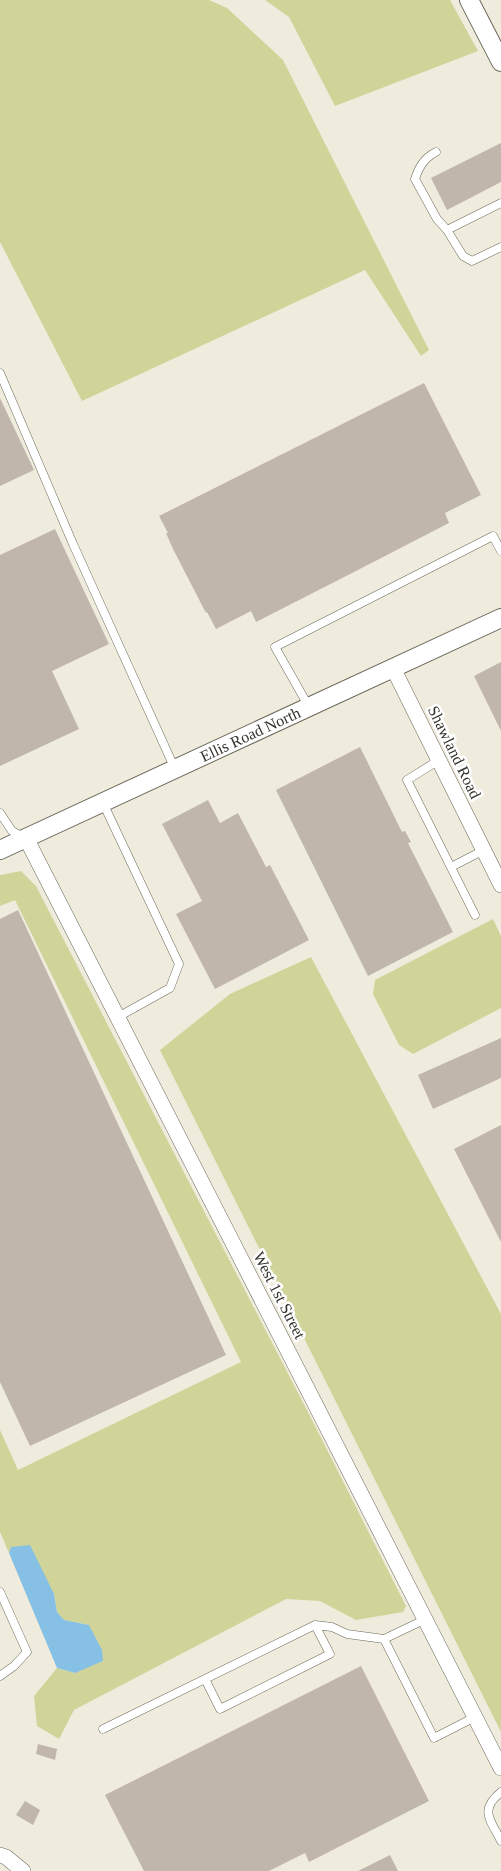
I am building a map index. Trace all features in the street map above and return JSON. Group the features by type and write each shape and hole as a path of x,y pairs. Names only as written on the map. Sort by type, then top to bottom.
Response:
{"street":[{"path":"469,0 501,62"},
{"name":"Ellis Road North","path":"0,850 501,618"},
{"name":"Shawland Road","path":"393,668 501,885"},
{"name":"West 1st Street","path":"26,838 501,1768"},
{"path":"0,1855 23,1871"}],"lane":[{"path":"436,152 428,156 419,167 415,178 438,219 463,256 471,261 501,247"},
{"path":"447,230 501,203"},
{"path":"0,373 73,544 175,769"},
{"path":"309,707 275,647 493,536 501,551"},
{"path":"439,760 407,780 475,915"},
{"path":"103,803 179,964 170,988 118,1017"},
{"path":"0,813 12,831 26,838"},
{"path":"451,867 484,850"},
{"path":"0,1592 27,1652 14,1666 0,1676"},
{"path":"103,1729 315,1625 332,1627 346,1634 384,1639 426,1619"},
{"path":"205,1679 220,1709 330,1654 315,1625"},
{"path":"384,1639 434,1738 475,1717"},
{"path":"501,1792 490,1801 487,1810 501,1841"}],"green space":[{"path":"0,0 209,0 227,8 283,60 429,350 421,356 365,270 82,401 0,242"},
{"path":"265,0 450,0 478,51 335,106 289,17"},
{"path":"21,871 36,886 406,1606 403,1612 356,1620 320,1601 286,1599 74,1710 59,1739 37,1726 34,1696 57,1668 75,1673 89,1625 64,1620 57,1612 54,1594 11,1547 9,1553 0,1532 0,1430 18,1470 241,1362 15,900 0,906 0,875"},
{"path":"493,919 501,936 501,1008 413,1054 399,1045 373,994 375,980"},
{"path":"311,957 501,1314 501,1732 160,1050 230,994"}],"water":[{"path":"30,1545 54,1594 57,1612 64,1620 89,1625 102,1650 103,1661 75,1673 57,1668 9,1553 11,1547"}],"building":[{"path":"501,143 501,182 447,210 431,178"},
{"path":"424,383 481,495 445,513 449,523 256,622 251,611 216,629 173,549 159,516"},
{"path":"0,398 34,470 0,486"},
{"path":"55,529 109,644 52,671 79,729 0,766 0,555"},
{"path":"501,662 501,731 474,676"},
{"path":"360,747 402,832 405,831 411,842 408,843 453,932 368,976 276,790"},
{"path":"208,800 220,823 238,813 266,867 270,865 309,940 215,989 176,914 202,901 162,824"},
{"path":"18,910 226,1355 30,1446 0,1382 0,919"},
{"path":"501,1038 501,1078 433,1109 418,1075"},
{"path":"501,1125 501,1242 454,1149"},
{"path":"361,1666 429,1801 309,1862 305,1853 269,1871 144,1871 105,1795"},
{"path":"38,1744 57,1749 55,1760 36,1754"},
{"path":"25,1801 40,1810 33,1825 16,1815"},
{"path":"390,1855 398,1871 358,1871"}]}
